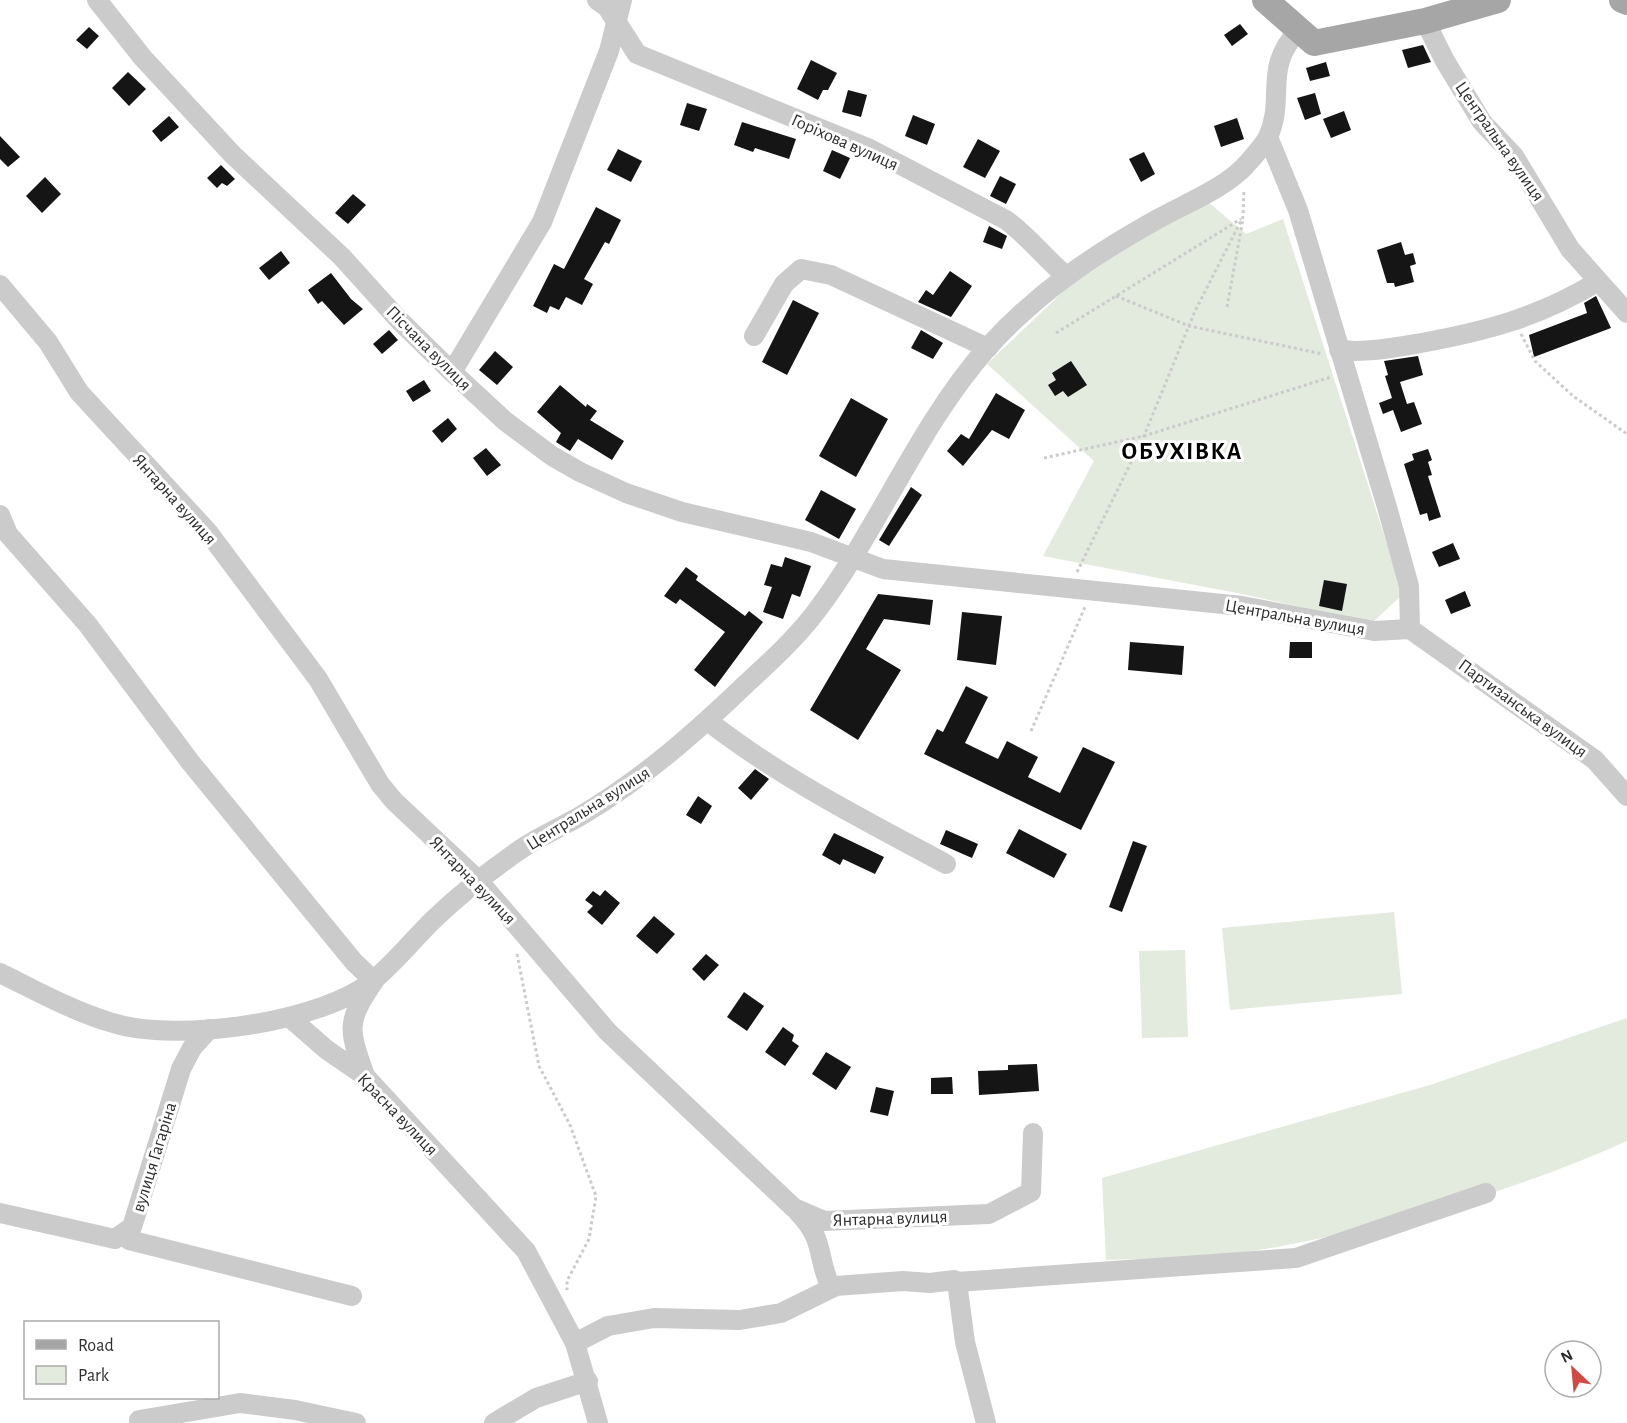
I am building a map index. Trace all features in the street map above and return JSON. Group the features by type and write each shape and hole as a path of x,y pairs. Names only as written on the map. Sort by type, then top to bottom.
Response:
{"main road":[{"path":"1265,0 1314,43 1425,21 1498,0"},
{"path":"1622,0 1627,3"}],"street":[{"name":"Пісчана вулиця","path":"97,0 143,58 233,155 342,256 452,372 505,421 552,456 626,492 682,512 811,542 851,556"},
{"name":"Горіхова вулиця","path":"597,0 607,7 637,54 870,149 1006,220 1024,234 1038,252 1065,275"},
{"path":"452,372 542,222 609,51 622,0"},
{"name":"Центральна вулиця","path":"1425,21 1445,61 1482,122 1514,156 1570,249 1627,313"},
{"name":"Центральна вулиця","path":"289,1017 345,996 374,981 477,879 531,843 583,815 663,761 786,646 812,617 838,582 904,467 970,369 1022,312 1065,275 1244,168 1268,137 1274,112 1275,74 1281,55 1299,30"},
{"path":"1268,137 1298,210 1409,586 1410,629"},
{"path":"754,336 784,284 801,269 831,275 988,348"},
{"path":"1343,360 1364,353 1457,336 1514,322 1559,304 1597,282"},
{"name":"Янтарна вулиця","path":"0,285 48,342 79,392 208,532 318,679 380,784 394,801 477,879 609,1032 794,1208 824,1221 989,1214 1031,1192 1033,1133"},
{"path":"0,515 8,534 88,625 191,763 354,962 374,981 355,1008 351,1036 365,1076"},
{"name":"Центральна вулиця","path":"851,556 883,569 1242,606 1374,631 1410,629"},
{"name":"Партизанська вулиця","path":"1410,629 1595,760 1627,796"},
{"path":"708,721 742,747 807,789 946,864"},
{"path":"0,973 67,1005 115,1024 162,1032 209,1029 289,1017"},
{"name":"Красна вулиця","path":"289,1017 327,1050 365,1076 526,1251 575,1343 588,1381 598,1423"},
{"name":"вулиця Гагаріна","path":"0,1213 116,1239 125,1234 132,1227 181,1069 192,1048 209,1029"},
{"path":"575,1343 608,1326 654,1318 740,1320 781,1313 831,1288 903,1281 930,1283 954,1280 957,1282 1296,1258 1486,1193"},
{"path":"794,1208 810,1224 819,1241 826,1277 831,1288"},
{"path":"125,1234 129,1240 352,1296"},
{"path":"957,1282 965,1342 986,1423"},
{"path":"494,1423 536,1398 588,1381"},
{"path":"139,1420 240,1403 295,1410 356,1423"}],"path":[{"path":"1227,307 1243,217 1244,168"},
{"path":"1056,333 1243,217"},
{"path":"1070,587 1144,436 1189,326 1243,217"},
{"path":"1116,296 1189,326 1343,360"},
{"path":"1514,322 1535,361 1573,396 1627,434"},
{"path":"1044,458 1144,436 1343,360"},
{"path":"1031,732 1093,590"},
{"path":"511,919 539,1066 570,1125 596,1196 589,1239 567,1281 567,1292"}],"green space":[{"path":"1208,202 1246,234 1283,219 1403,594 1372,623 1242,594 1043,556 1094,461 987,364 1069,286 1155,228"},
{"path":"1394,912 1402,994 1230,1010 1222,928"},
{"path":"1185,950 1188,1037 1142,1038 1139,951"},
{"path":"1627,1018 1627,1141 1484,1196 1334,1236 1218,1256 1106,1260 1102,1178 1430,1085"}],"building":[{"path":"1240,24 1248,34 1232,46 1224,35"},
{"path":"89,27 99,36 87,49 76,40"},
{"path":"1423,45 1431,62 1408,68 1402,50"},
{"path":"811,60 837,73 828,90 823,90 818,100 797,89"},
{"path":"1326,62 1330,76 1310,81 1306,68"},
{"path":"128,72 146,89 129,106 112,88"},
{"path":"848,90 867,95 861,117 842,112"},
{"path":"1315,93 1321,114 1305,120 1297,98"},
{"path":"687,103 707,109 699,131 680,125"},
{"path":"1344,111 1351,130 1331,138 1323,119"},
{"path":"913,115 935,124 927,145 905,136"},
{"path":"169,116 179,127 161,142 152,131"},
{"path":"1237,118 1244,139 1221,147 1214,126"},
{"path":"742,122 796,139 789,159 755,148 753,152 734,145"},
{"path":"0,136 20,157 8,167 0,159"},
{"path":"978,139 1000,151 985,178 963,167"},
{"path":"618,149 642,161 631,182 607,170"},
{"path":"832,150 850,158 840,179 823,171"},
{"path":"1144,152 1155,174 1141,182 1129,159"},
{"path":"221,165 235,179 227,186 222,183 217,188 207,178"},
{"path":"1000,176 1016,184 1006,204 990,196"},
{"path":"45,177 61,194 42,213 26,196"},
{"path":"353,194 366,205 348,224 335,213"},
{"path":"596,207 621,220 609,244 605,242 584,279 593,284 582,305 566,297 559,310 550,306 547,313 533,306 554,264 564,269"},
{"path":"989,226 1007,236 1002,249 983,242"},
{"path":"1401,242 1405,255 1413,253 1416,264 1410,266 1414,282 1395,287 1394,283 1387,283 1377,250"},
{"path":"281,251 290,263 269,280 259,268"},
{"path":"950,271 972,286 951,317 918,302 926,290 933,295"},
{"path":"331,273 351,299 363,309 344,325 322,301 318,304 308,290"},
{"path":"1596,296 1611,328 1534,357 1529,335 1587,313 1584,303"},
{"path":"793,300 819,313 787,375 762,362"},
{"path":"389,330 398,340 382,354 373,344"},
{"path":"921,330 943,343 933,359 911,348"},
{"path":"495,351 513,367 497,385 479,370"},
{"path":"1418,356 1423,375 1400,382 1407,404 1414,402 1422,424 1401,432 1393,410 1383,414 1379,403 1392,398 1385,376 1388,375 1384,361"},
{"path":"1071,361 1087,385 1068,397 1063,391 1055,396 1048,385 1056,380 1052,373"},
{"path":"424,380 431,391 413,402 406,391"},
{"path":"560,385 586,407 587,404 597,411 590,420 624,441 612,460 578,439 570,451 556,442 561,433 537,412"},
{"path":"996,393 1025,410 1009,439 992,430 963,466 947,451 961,434 969,439"},
{"path":"851,398 888,419 856,477 819,456"},
{"path":"448,418 457,429 442,443 432,431"},
{"path":"486,448 501,465 487,476 473,458"},
{"path":"1428,449 1432,460 1428,462 1432,475 1428,476 1441,517 1429,521 1427,513 1420,515 1404,464 1414,460 1412,454"},
{"path":"911,487 922,495 889,546 879,540"},
{"path":"821,490 856,509 839,539 805,520"},
{"path":"1453,543 1460,559 1439,567 1432,552"},
{"path":"785,557 811,566 800,597 792,594 783,619 763,612 772,587 764,585 771,564 782,567"},
{"path":"686,567 698,576 696,580 745,616 749,611 763,622 715,687 694,670 725,632 680,599 676,604 664,596"},
{"path":"1324,580 1347,584 1342,611 1319,606"},
{"path":"1465,591 1471,606 1451,614 1445,600"},
{"path":"878,594 933,600 930,625 884,619 866,649 901,670 858,740 810,710"},
{"path":"962,612 1002,616 996,665 957,660"},
{"path":"1130,642 1184,646 1182,675 1128,670"},
{"path":"1290,642 1312,642 1312,658 1289,658"},
{"path":"966,686 988,697 965,743 998,759 1007,741 1038,757 1028,777 1060,793 1083,747 1115,762 1081,830 924,754 937,729 943,732"},
{"path":"755,769 769,779 751,800 738,788"},
{"path":"698,796 712,806 701,824 686,815"},
{"path":"1019,829 1067,854 1054,878 1006,853"},
{"path":"946,830 978,844 972,858 940,844"},
{"path":"834,833 884,857 875,874 843,859 840,865 822,855"},
{"path":"1133,841 1147,846 1122,912 1109,907"},
{"path":"605,890 620,903 602,925 587,912 593,906 585,900 593,891 600,896"},
{"path":"654,916 675,934 657,954 636,936"},
{"path":"706,954 719,965 704,981 692,969"},
{"path":"744,992 764,1006 747,1031 727,1017"},
{"path":"783,1027 794,1035 792,1041 799,1046 785,1066 765,1052"},
{"path":"826,1052 851,1067 836,1090 812,1074"},
{"path":"1037,1064 1039,1091 979,1095 978,1071 1008,1070 1008,1065"},
{"path":"952,1077 953,1094 931,1094 931,1078"},
{"path":"876,1087 894,1091 888,1116 870,1112"}],"district":[{"name":"ОБУХІВКА","path":"1182,451"}]}
